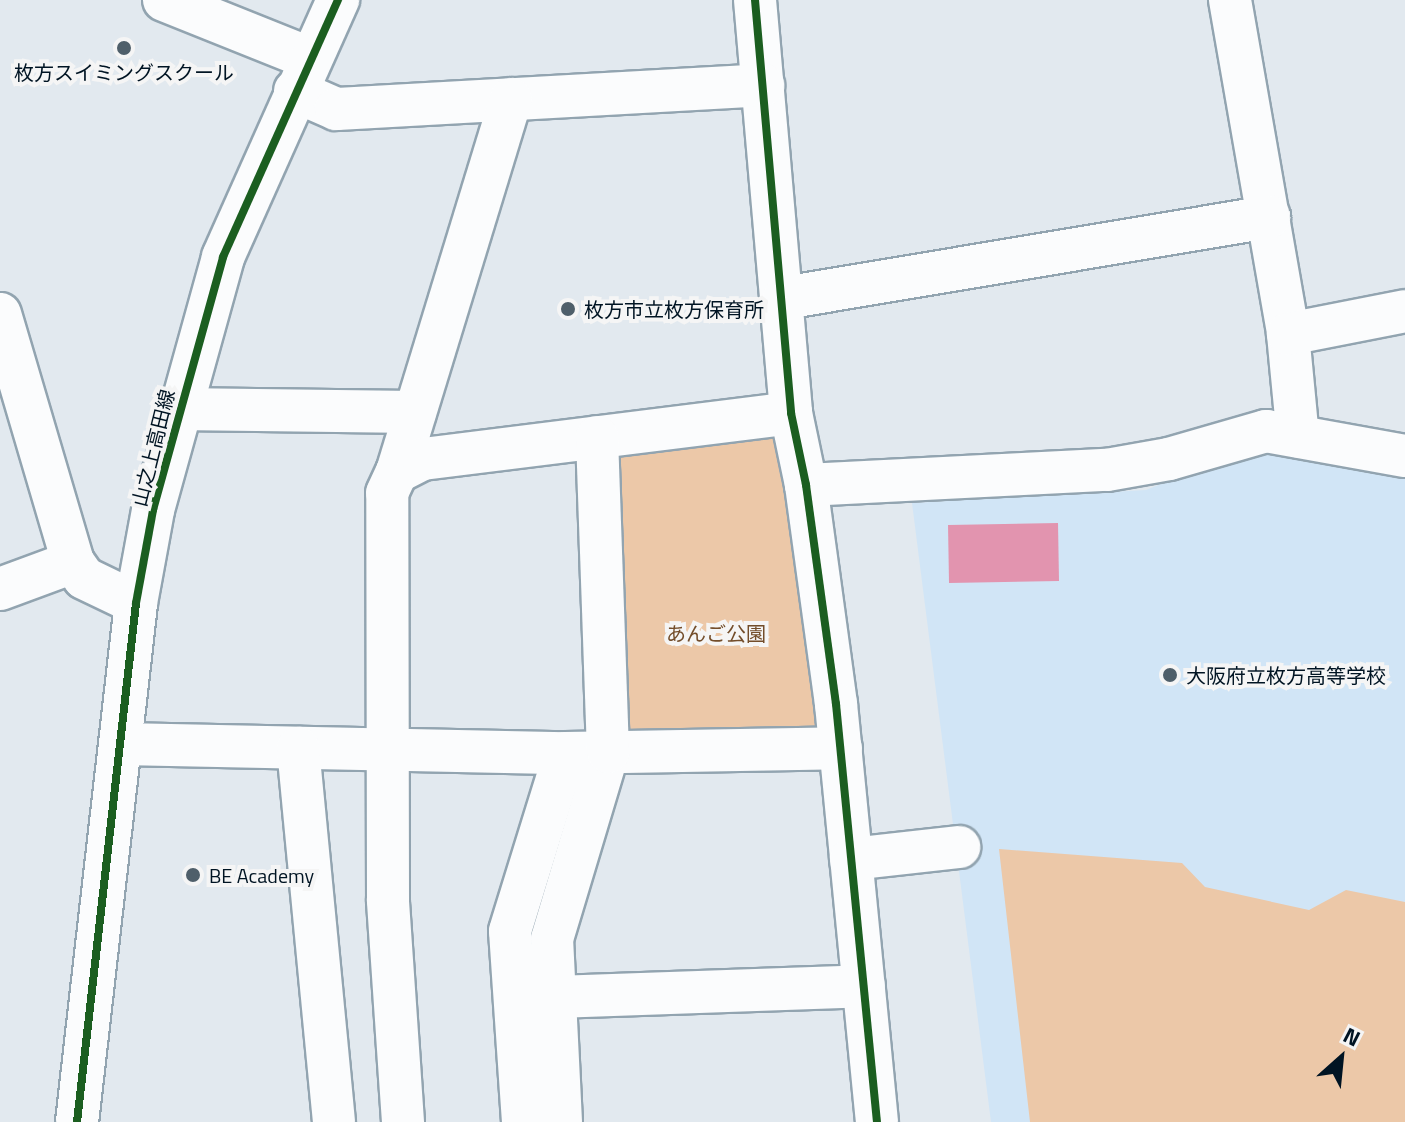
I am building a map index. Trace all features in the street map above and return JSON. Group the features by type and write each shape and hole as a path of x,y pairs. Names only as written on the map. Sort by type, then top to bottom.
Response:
{"street":[{"path":"164,0 302,75 336,109 763,85"},
{"name":"山之上高田線","path":"77,1122 136,603 178,409 223,257 338,0"},
{"path":"755,0 784,298 791,413 806,485 841,748 877,1122"},
{"path":"1230,0 1288,334 1298,437"},
{"path":"403,1122 388,900 387,493 397,472 511,99"},
{"path":"784,298 1269,217"},
{"path":"1288,334 1405,311"},
{"path":"0,314 73,562 84,578 136,603"},
{"path":"178,409 415,412"},
{"path":"397,472 423,459 791,413"},
{"path":"806,485 1107,470 1169,459 1266,431 1405,456"},
{"path":"561,1122 552,939 608,752 597,437"},
{"path":"0,589 73,562"},
{"path":"122,744 565,753 841,748"},
{"path":"298,748 334,1122"},
{"path":"523,1122 510,931 565,753"},
{"path":"851,859 959,847"},
{"path":"555,997 864,986"}],"shaded area":[{"name":"大阪府立枚方高等学校","path":"1265,442 1405,468 1405,1122 991,1122 912,503 1146,490"},
{"path":"1058,523 1059,581 949,583 948,525"}],"green space":[{"name":"あんご公園","path":"781,426 826,734 625,732 616,449"},
{"path":"999,849 1182,863 1205,887 1309,910 1346,890 1405,902 1405,1122 1030,1122"}],"cycle path":[{"path":"77,1122 136,603 153,510 223,257 338,0"},
{"path":"755,0 791,413 806,485 836,704 877,1122"}],"place":[{"name":"枚方スイミングスクール","path":"124,48"},
{"name":"枚方市立枚方保育所","path":"568,309"},
{"name":"大阪府立枚方高等学校","path":"1170,675"},
{"name":"BE Academy","path":"193,875"}]}
